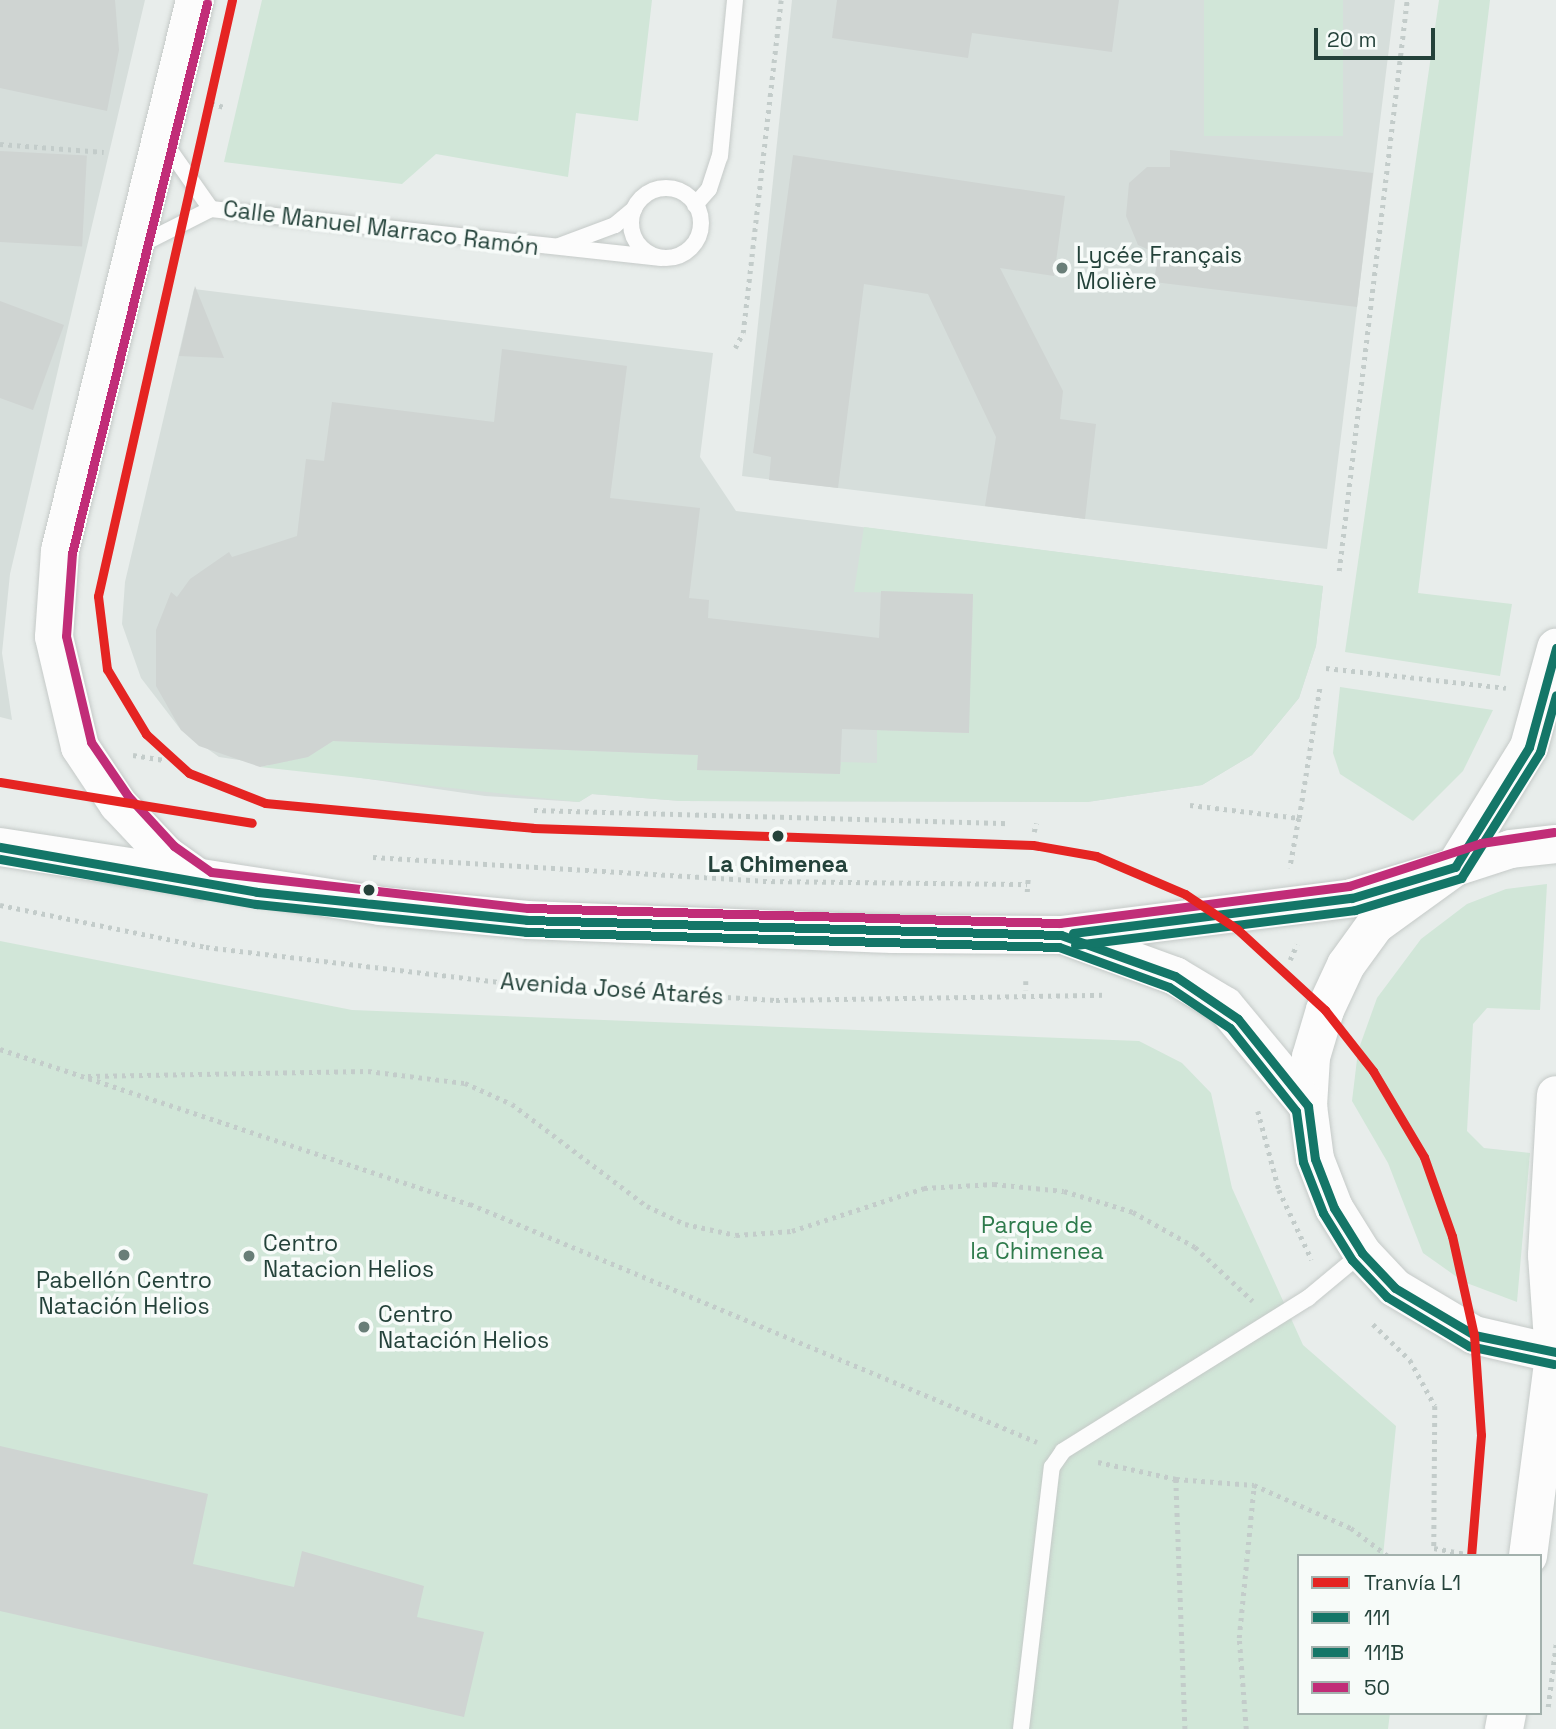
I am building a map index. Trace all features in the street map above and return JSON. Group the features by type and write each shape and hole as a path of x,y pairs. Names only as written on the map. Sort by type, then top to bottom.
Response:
{"main road":[{"path":"195,0 60,551 54,637 80,747 118,804 166,855 206,884"},
{"path":"1555,1354 1474,1335 1442,1319 1395,1287 1362,1253 1334,1208 1315,1159 1308,1106 1311,1057 1346,965 1375,925 1455,867 1529,747 1556,648"},
{"path":"0,847 206,884 527,920 1061,934 1352,898 1511,849 1556,844"},
{"path":"1061,934 1175,976 1225,1006 1308,1106"},
{"path":"1528,1554 1555,1354 1547,1255 1556,1095"}],"lane":[{"path":"695,205 709,189 720,156 735,0"},
{"name":"Calle Manuel Marraco Ramón","path":"161,138 211,209"},
{"path":"658,188 679,190 695,205 701,226 692,247 661,258 635,240 634,209 658,188"},
{"name":"Calle Manuel Marraco Ramón","path":"135,247 211,209 661,258"},
{"name":"Calle Manuel Marraco Ramón","path":"550,248 593,235 634,209"},
{"path":"1021,1729 1045,1488 1063,1451 1271,1322 1362,1253"}],"path":[{"path":"735,348 743,333 781,0"},
{"path":"1339,571 1407,0"},
{"path":"0,144 104,152"},
{"path":"1326,668 1514,689"},
{"path":"1289,877 1320,685"},
{"path":"1190,805 1299,818"},
{"path":"534,810 1010,822"},
{"path":"1034,832 1036,822"},
{"path":"373,857 763,881 1027,884"},
{"path":"1027,892 1028,877"},
{"name":"Avenida José Atarés","path":"0,905 232,951 524,985 776,1000 1111,995"},
{"path":"1290,960 1297,940"},
{"path":"1026,981 1026,990"},
{"path":"0,1049 470,1204 1063,1451 1176,1479 1254,1485 1351,1528 1385,1554"},
{"path":"84,1076 368,1071 465,1083 512,1104 647,1206 685,1224 736,1235 792,1231 924,1188 994,1184 1064,1191 1133,1212 1195,1247 1271,1322"},
{"path":"1255,1101 1279,1189 1313,1261"},
{"path":"1363,1315 1410,1360 1435,1406 1434,1548 1466,1554"},
{"path":"1176,1479 1185,1729"},
{"path":"1246,1729 1239,1638 1254,1485"},
{"path":"1547,1717 1556,1644"}],"shaded area":[{"path":"0,0 145,0 10,574 2,653 12,720 0,717"},
{"name":"Lycée Français Molière","path":"792,0 1395,0 1327,549 742,476"},
{"path":"194,289 713,353 700,457 736,511 1323,586 1316,646 1299,698 1252,755 1202,785 1087,802 681,801 592,794 579,802 485,796 219,757 181,730 141,678 122,624 125,582"}],"green space":[{"path":"262,0 652,0 638,121 576,113 568,177 436,154 402,184 224,162"},
{"path":"1204,0 1343,0 1343,136 1204,136"},
{"path":"1439,0 1490,0 1418,593 1512,604 1500,676 1345,652"},
{"path":"864,527 1323,586 1316,646 1299,698 1252,755 1202,785 1087,802 681,801 592,794 579,802 260,767 307,757 333,741 698,755 697,770 840,774 841,762 877,763 877,730 968,733 973,594 854,592"},
{"path":"1340,687 1493,710 1463,771 1413,821 1340,774 1333,753"},
{"path":"1547,884 1540,1010 1487,1008 1473,1024 1467,1131 1484,1148 1530,1153 1517,1302 1464,1282 1423,1253 1388,1163 1352,1101 1358,1051 1377,998 1421,939 1467,904 1506,889"},
{"name":"Parque de la Chimenea","path":"0,941 352,1010 1139,1041 1182,1063 1211,1093 1232,1188 1303,1345 1396,1426 1383,1554 1297,1554 1297,1715 1390,1715 1388,1729 0,1729"}],"building":[{"path":"0,0 115,0 119,50 107,111 0,88"},
{"path":"837,0 1119,0 1112,52 972,33 968,58 832,38"},
{"path":"1170,150 1373,173 1357,307 1154,282 1158,254 1138,245 1126,216 1129,183 1147,167 1170,167"},
{"path":"0,151 87,156 82,246 0,242"},
{"path":"793,155 1065,196 1054,276 1000,268 1063,391 1060,419 1096,424 1085,519 985,506 996,437 928,294 864,284 838,488 769,480 771,457 753,453"},
{"path":"195,286 224,358 179,356"},
{"path":"0,301 64,325 33,410 0,398"},
{"path":"502,349 627,366 610,498 700,508 689,598 709,600 708,618 879,638 881,591 973,594 969,733 842,729 840,774 697,770 698,755 333,741 308,757 260,767 199,746 181,730 156,686 156,630 171,592 177,597 190,579 229,552 232,557 297,536 306,459 324,461 332,402 494,422"},
{"path":"0,1446 208,1494 193,1564 294,1587 302,1551 424,1586 417,1617 484,1632 464,1717 0,1611"}],"tram line":[{"name":"L1","path":"232,0 98,596 107,669 146,734 189,773 265,803 533,828 1033,845 1096,856 1185,894 1237,929 1325,1010 1373,1071 1424,1157 1452,1236 1474,1335 1481,1435 1471,1554"},
{"name":"L1","path":"0,782 252,823"}],"transit line":[{"name":"50","path":"207,3 72,553 66,636 91,742 128,796 174,846 211,872 528,908 1060,923 1349,886 1481,843 1554,832"},
{"name":"111","path":"1073,933 1352,898 1455,867 1529,747 1556,648"},
{"name":"111B","path":"1075,945 1355,910 1461,878 1540,752 1556,695"},
{"name":"111","path":"0,847 257,892 527,920 1061,935 1175,976 1238,1019 1308,1106 1315,1159 1334,1208 1362,1253 1395,1288 1474,1335 1556,1352"},
{"name":"111B","path":"0,859 256,904 526,932 1059,947 1169,987 1230,1028 1296,1111 1303,1162 1323,1213 1352,1260 1387,1297 1469,1346 1554,1364"}],"place":[{"name":"Lycée Français Molière","path":"1062,268"},
{"name":"La Chimenea","path":"778,836"},
{"name":"Pabellón Centro Natación Helios","path":"124,1255"},
{"name":"Centro Natacion Helios","path":"249,1256"},
{"name":"Centro Natación Helios","path":"364,1327"}]}
